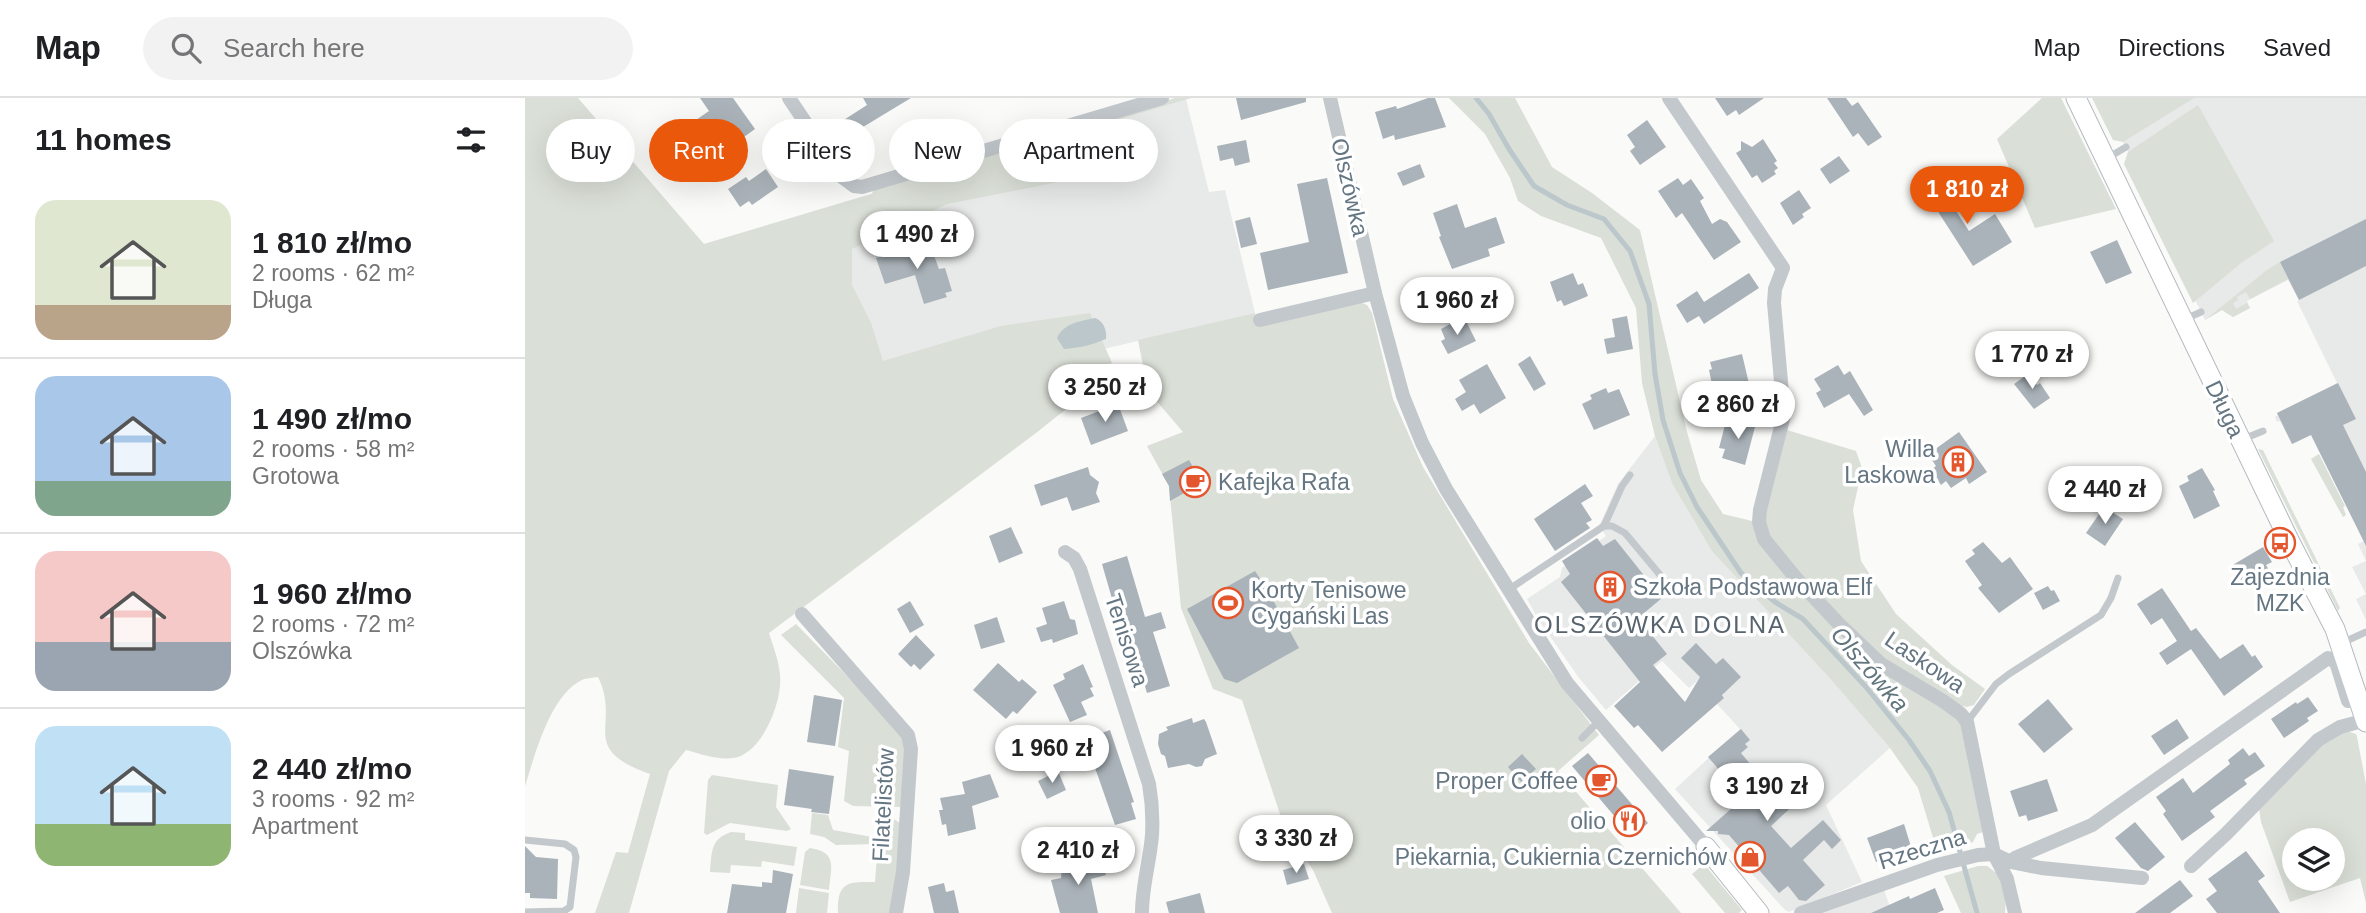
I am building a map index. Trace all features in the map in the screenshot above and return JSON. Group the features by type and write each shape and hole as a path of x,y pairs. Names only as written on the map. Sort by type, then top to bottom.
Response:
{"street":[{"path":"789,98 842,177 854,186 862,187 1162,98"},
{"name":"Olszówka","path":"1330,98 1375,293 1403,396 1422,443 1446,489 1567,683 1759,913"},
{"name":"Laskowa","path":"1669,98 1783,268 1775,289 1774,303 1784,415 1760,510 1759,522 1764,539 1817,601 1881,664 1943,701 1967,722 1994,854 2007,879 2015,913"},
{"name":"Długa","path":"2076,98 2240,441 2342,643 2366,721"},
{"path":"1260,320 1375,293"},
{"name":"Tenisowa","path":"1065,552 1074,558 1080,569 1149,784 1153,808 1152,835 1142,913"},
{"name":"Filatelistów","path":"802,614 908,735 911,757 896,913"},
{"path":"2011,862 2092,825 2328,658 2336,662 2348,701"},
{"path":"2191,866 2318,740 2340,727 2366,721"},
{"name":"Rzeczna","path":"1801,913 1937,865 1978,855 1994,854 2011,862 2041,868 2142,878"}],"lane":[{"path":"2105,159 2126,147"},
{"path":"2182,320 2201,312"},
{"path":"2240,441 2263,431"},
{"path":"1508,590 1604,526 1622,486 1630,475"},
{"path":"1604,526 1619,528 1625,533 1671,588"},
{"path":"1967,722 1996,684 2101,615 2118,578"},
{"path":"2342,643 2366,632"},
{"path":"1582,738 1599,721"},
{"path":"525,840 565,844 574,850 576,857 571,907 564,911 525,912"}],"shaded area":[{"path":"525,98 578,98 596,119 546,119 546,182 635,182 635,164 704,244 872,194 874,188 894,182 985,182 985,155 999,151 999,182 1058,182 947,204 852,249 852,285 871,323 883,361 1001,326 1090,313 1112,363 1099,366 1100,382 1036,433 769,633 778,664 780,686 769,725 753,747 743,755 721,758 686,750 669,771 629,913 595,913 616,852 628,853 650,774 614,755 607,745 606,709 598,677 582,680 561,699 545,727 525,786"},
{"path":"1175,98 1191,98 1120,119 1105,119"},
{"path":"1449,98 1515,98 1552,167 1592,193 1640,230 1687,432 1701,480 1723,514 1752,521 1756,536 1764,549 1835,624 1962,724 1983,832 1977,834 1973,842 1938,854 1918,788 1890,748 1827,675 1712,551 1672,483 1655,436 1642,383 1636,308 1601,238 1541,216 1518,201 1510,178 1485,134"},
{"path":"2042,98 2061,98 2116,209 2035,228 1997,139"},
{"path":"2092,98 2194,98 2123,142 2113,140"},
{"path":"2096,98 2366,98 2366,561 2358,544 2364,541 2314,433 2292,444 2275,417 2277,413 2337,383 2288,280 2247,301 2250,308 2233,317 2222,310 2205,320 2126,160 2128,152 2122,140 2117,140"},
{"path":"1186,99 1209,192 1225,190 1255,313 1108,348 901,378 704,244 910,182 985,182 985,159 999,155 999,182 1158,182 1158,119 1120,119"},
{"path":"2198,105 2274,241 2241,263 2193,303 2124,164 2128,152"},
{"path":"2280,262 2288,279 2250,299 2246,292 2237,297 2238,300 2233,303 2236,309 2247,303 2250,308 2233,317 2222,310 2205,320 2267,270"},
{"path":"1362,303 1367,305 1372,313 1393,399 1423,467 1529,643 1599,735 1558,771 1681,913 1332,913 1313,870 1284,826 1242,700 1213,689 1181,608 1169,486 1147,446 1183,432 1148,391 1138,340 1255,313 1258,327"},
{"path":"1095,318 1101,321 1106,339 1064,349 1057,338 1064,329"},
{"path":"1787,430 1856,451 1862,468 1853,510 1861,561 1896,614 1952,665 1985,689 1974,705 1957,705 1883,661 1852,631 1773,543 1764,522"},
{"path":"1655,436 1672,483 1827,675 1890,748 1826,805 1862,882 1789,912 1675,789 1740,729 1717,704 1724,697 1706,668 1689,688 1662,661 1606,710 1579,678 1527,599 1560,577 1562,568 1606,536 1599,526 1618,484"},
{"path":"2258,449 2263,450 2340,608 2338,611"},
{"path":"2319,454 2345,506 2346,515 2343,517 2311,459"},
{"path":"2366,561 2366,594 2352,567"},
{"path":"2366,594 2366,620 2356,599"},
{"path":"796,624 901,731 906,747 902,807 853,806 844,801 849,751 838,747 844,698 781,635"},
{"path":"2347,731 2357,737 2366,784 2366,903 2360,878 2345,883 2345,828 2282,828 2282,880 2261,822 2259,809 2299,764 2321,745"},
{"path":"712,775 778,785 776,807 791,829 787,831 730,823 707,835 704,833 708,780"},
{"path":"812,813 828,815 833,830 878,838 881,818 891,817 901,824 892,913 838,913 842,889 851,883 875,882 878,844 836,845 824,837 810,834"},
{"path":"731,832 745,833 745,840 797,847 794,866 762,861 761,867 731,865 730,873 710,872 716,842"},
{"path":"810,848 829,857 829,890 800,885 805,852"},
{"path":"1704,864 1742,910 1739,913 1725,913 1692,874"},
{"path":"1987,866 1995,872 1998,871 2006,895 2005,913 1961,913 1944,876"},
{"path":"799,888 829,893 827,913 796,913"},
{"path":"1884,890 1892,913 1817,913"},
{"path":"2286,891 2322,891 2290,902"}],"building":[{"path":"700,98 733,98 748,119 697,119 709,111"},
{"path":"863,98 911,98 875,120 845,119 867,105"},
{"path":"1236,98 1306,98 1306,102 1241,120"},
{"path":"1435,98 1446,127 1395,140 1394,135 1383,139 1375,112 1396,106 1397,109"},
{"path":"1715,98 1764,98 1739,115 1736,110 1727,116"},
{"path":"1827,98 1846,98 1852,106 1858,102 1882,137 1868,146 1858,133 1853,137"},
{"path":"748,119 755,129 748,134"},
{"path":"1647,120 1666,147 1640,165 1630,151 1635,147 1627,135"},
{"path":"1763,139 1777,161 1774,163 1778,168 1774,171 1776,174 1762,183 1757,175 1752,178 1736,153 1741,150 1741,141 1752,147"},
{"path":"1246,140 1250,162 1235,166 1233,158 1220,161 1217,146"},
{"path":"1839,156 1850,171 1830,184 1820,169"},
{"path":"1420,164 1425,177 1403,186 1397,173"},
{"path":"762,172 762,182 775,182 778,187 752,205 749,201 740,207 728,189 738,182 749,181"},
{"path":"1932,174 1969,231 1995,214 2012,242 1973,266 1919,182"},
{"path":"1327,178 1348,273 1268,290 1260,253 1309,242 1297,184"},
{"path":"1678,178 1683,185 1691,179 1704,198 1700,201 1712,224 1720,219 1727,222 1741,242 1714,260 1682,213 1676,218 1658,191"},
{"path":"1799,190 1811,208 1793,225 1780,203"},
{"path":"1457,204 1465,228 1496,217 1505,243 1488,249 1490,256 1452,269 1433,213"},
{"path":"1250,217 1257,244 1241,248 1235,221"},
{"path":"2366,219 2366,266 2299,300 2280,262"},
{"path":"2117,240 2132,273 2106,284 2090,252"},
{"path":"929,242 939,269 945,268 952,291 945,293 947,297 924,304 915,275 885,284 876,258"},
{"path":"1573,273 1578,285 1583,283 1588,296 1564,306 1561,300 1557,302 1550,282"},
{"path":"1749,273 1759,288 1704,324 1699,316 1687,323 1676,305 1697,291 1704,302"},
{"path":"1627,316 1633,349 1607,354 1604,339 1615,337 1612,319"},
{"path":"1466,321 1476,341 1448,354 1441,341 1445,339 1441,329 1454,322 1460,324"},
{"path":"1742,354 1750,388 1718,395 1716,388 1713,389 1710,362"},
{"path":"1530,356 1546,384 1534,391 1518,364"},
{"path":"1487,364 1506,398 1480,414 1474,404 1462,411 1455,399 1466,392 1459,380"},
{"path":"1838,365 1844,375 1850,371 1873,410 1864,416 1849,394 1824,408 1816,393 1821,390 1814,379"},
{"path":"2028,374 2037,385 2040,383 2050,398 2034,409 2014,384"},
{"path":"2338,383 2356,419 2343,425 2366,472 2366,546 2311,435 2292,444 2277,413"},
{"path":"1606,388 1608,393 1619,389 1630,415 1594,430 1582,404 1592,399 1590,395"},
{"path":"1118,404 1128,431 1091,445 1081,418"},
{"path":"1734,417 1756,423 1745,465 1722,458 1725,449 1719,448 1725,425 1736,428"},
{"name":"Willa Laskowa","path":"1959,432 1987,472 1969,484 1966,478 1951,488 1946,481 1941,485 1931,470 1936,466 1932,460 1934,450"},
{"path":"1189,460 1202,483 1170,501 1169,486 1162,474"},
{"path":"1088,467 1090,475 1099,482 1096,493 1100,502 1072,511 1067,497 1041,506 1034,485"},
{"path":"2202,468 2215,490 2213,491 2220,506 2194,519 2179,486 2189,481 2187,476"},
{"path":"1585,484 1593,496 1581,503 1592,520 1586,523 1590,528 1555,551 1534,519"},
{"path":"2104,507 2123,519 2105,546 2086,533"},
{"path":"1011,527 1023,553 999,563 989,536"},
{"path":"1597,538 1603,546 1615,539 1662,598 1638,618 1667,654 1653,665 1685,702 1700,677 1681,658 1696,643 1716,664 1723,658 1741,677 1722,695 1724,698 1662,752 1638,725 1634,728 1614,706 1640,682 1561,582 1570,574 1562,561"},
{"path":"1983,542 2002,563 2010,557 2033,589 1999,613 1978,588 1982,585 1965,561 1975,554 1972,550"},
{"path":"2263,547 2272,562 2266,565 2272,575 2244,587 2231,566"},
{"path":"1127,556 1145,617 1161,612 1166,628 1153,632 1170,686 1147,693 1121,607 1115,609 1102,564"},
{"path":"1255,571 1299,648 1237,683 1224,679 1187,609"},
{"path":"2048,586 2051,591 2054,590 2060,601 2043,610 2034,593"},
{"path":"2162,588 2191,631 2196,628 2220,659 2243,644 2263,667 2224,696 2191,649 2167,665 2159,653 2177,641 2162,618 2151,625 2137,604"},
{"path":"910,601 924,625 910,633 897,609"},
{"path":"1064,601 1070,619 1075,620 1078,634 1053,643 1052,639 1041,642 1036,628 1047,624 1042,608"},
{"path":"997,617 1005,642 981,649 974,625"},
{"path":"916,635 935,655 920,670 914,664 911,667 898,654"},
{"path":"998,663 1019,682 1022,679 1037,692 1017,714 1013,711 1006,719 973,690"},
{"path":"1083,664 1094,696 1081,702 1087,715 1070,722 1053,685 1065,679 1063,674"},
{"path":"814,695 842,700 835,746 807,742"},
{"path":"2308,697 2318,711 2307,718 2309,721 2284,738 2271,719"},
{"path":"2048,699 2073,729 2044,753 2018,724"},
{"path":"1192,718 1193,723 1204,719 1217,754 1205,759 1202,766 1189,764 1168,768 1158,744 1159,734 1168,730 1166,727"},
{"path":"2177,719 2189,738 2164,755 2151,736"},
{"path":"1741,729 1750,740 1745,744 1748,747 1741,753 1772,790 1783,781 1799,800 1771,826 1791,848 1823,820 1841,840 1832,849 1824,840 1803,860 1825,885 1806,901 1799,900 1788,886 1779,893 1729,835 1706,831 1732,808 1729,799 1740,794 1708,757"},
{"path":"1110,730 1134,802 1131,803 1136,819 1115,825 1085,739"},
{"path":"2243,748 2249,756 2255,752 2265,766 2244,780 2247,784 2210,811 2215,817 2182,841 2163,814 2166,811 2156,797 2183,778 2193,793 2230,764 2228,760"},
{"path":"1588,753 1648,823 1632,837 1572,766"},
{"path":"1522,754 1536,769 1521,782 1508,767"},
{"path":"789,769 834,776 829,814 784,805"},
{"path":"1058,771 1066,790 1047,799 1038,781"},
{"path":"990,774 999,797 972,806 976,829 948,836 946,824 942,825 939,810 943,810 940,798 965,794 962,782"},
{"path":"2047,779 2058,811 2028,821 2026,815 2019,817 2010,791"},
{"path":"2135,822 2165,857 2148,871 2141,868 2115,838"},
{"path":"1904,824 1912,850 1876,862 1867,838"},
{"path":"525,846 536,857 558,859 557,899 530,898 530,893 525,893"},
{"path":"2246,851 2265,876 2258,881 2280,913 2217,913 2206,899 2217,891 2208,879"},
{"path":"1100,857 1106,875 1091,879 1098,913 1060,913 1051,880 1061,878 1062,867"},
{"path":"1304,864 1309,879 1287,885 1283,870"},
{"path":"773,870 793,874 786,913 727,913 732,884 762,887 762,882 772,883"},
{"path":"2180,880 2193,896 2170,913 2135,913"},
{"path":"944,883 946,892 954,890 959,913 934,913 928,887"},
{"path":"1935,888 1944,910 1937,913 1871,913 1909,896 1910,899"},
{"path":"1200,893 1205,913 1169,913 1166,902"}],"waterway":[{"name":"Olszówka","path":"1476,98 1534,186 1567,205 1604,219 1630,251 1649,304 1655,374 1663,420 1680,473 1697,507 1741,573 1775,602 1803,619 1866,687 1909,740 1930,771 1949,812 1977,913"}],"place":[{"name":"Willa Laskowa","path":"1958,462"},
{"name":"Kafejka Rafa","path":"1195,482"},
{"name":"Zajezdnia MZK","path":"2280,543"},
{"name":"Szkoła Podstawowa Elf","path":"1610,587"},
{"name":"Korty Tenisowe Cygański Las","path":"1228,603"},
{"name":"Proper Coffee","path":"1601,781"},
{"name":"olio","path":"1629,821"},
{"name":"Piekarnia, Cukiernia Czernichów","path":"1750,857"}],"district":[{"name":"OLSZÓWKA DOLNA","path":"1660,624"}]}
